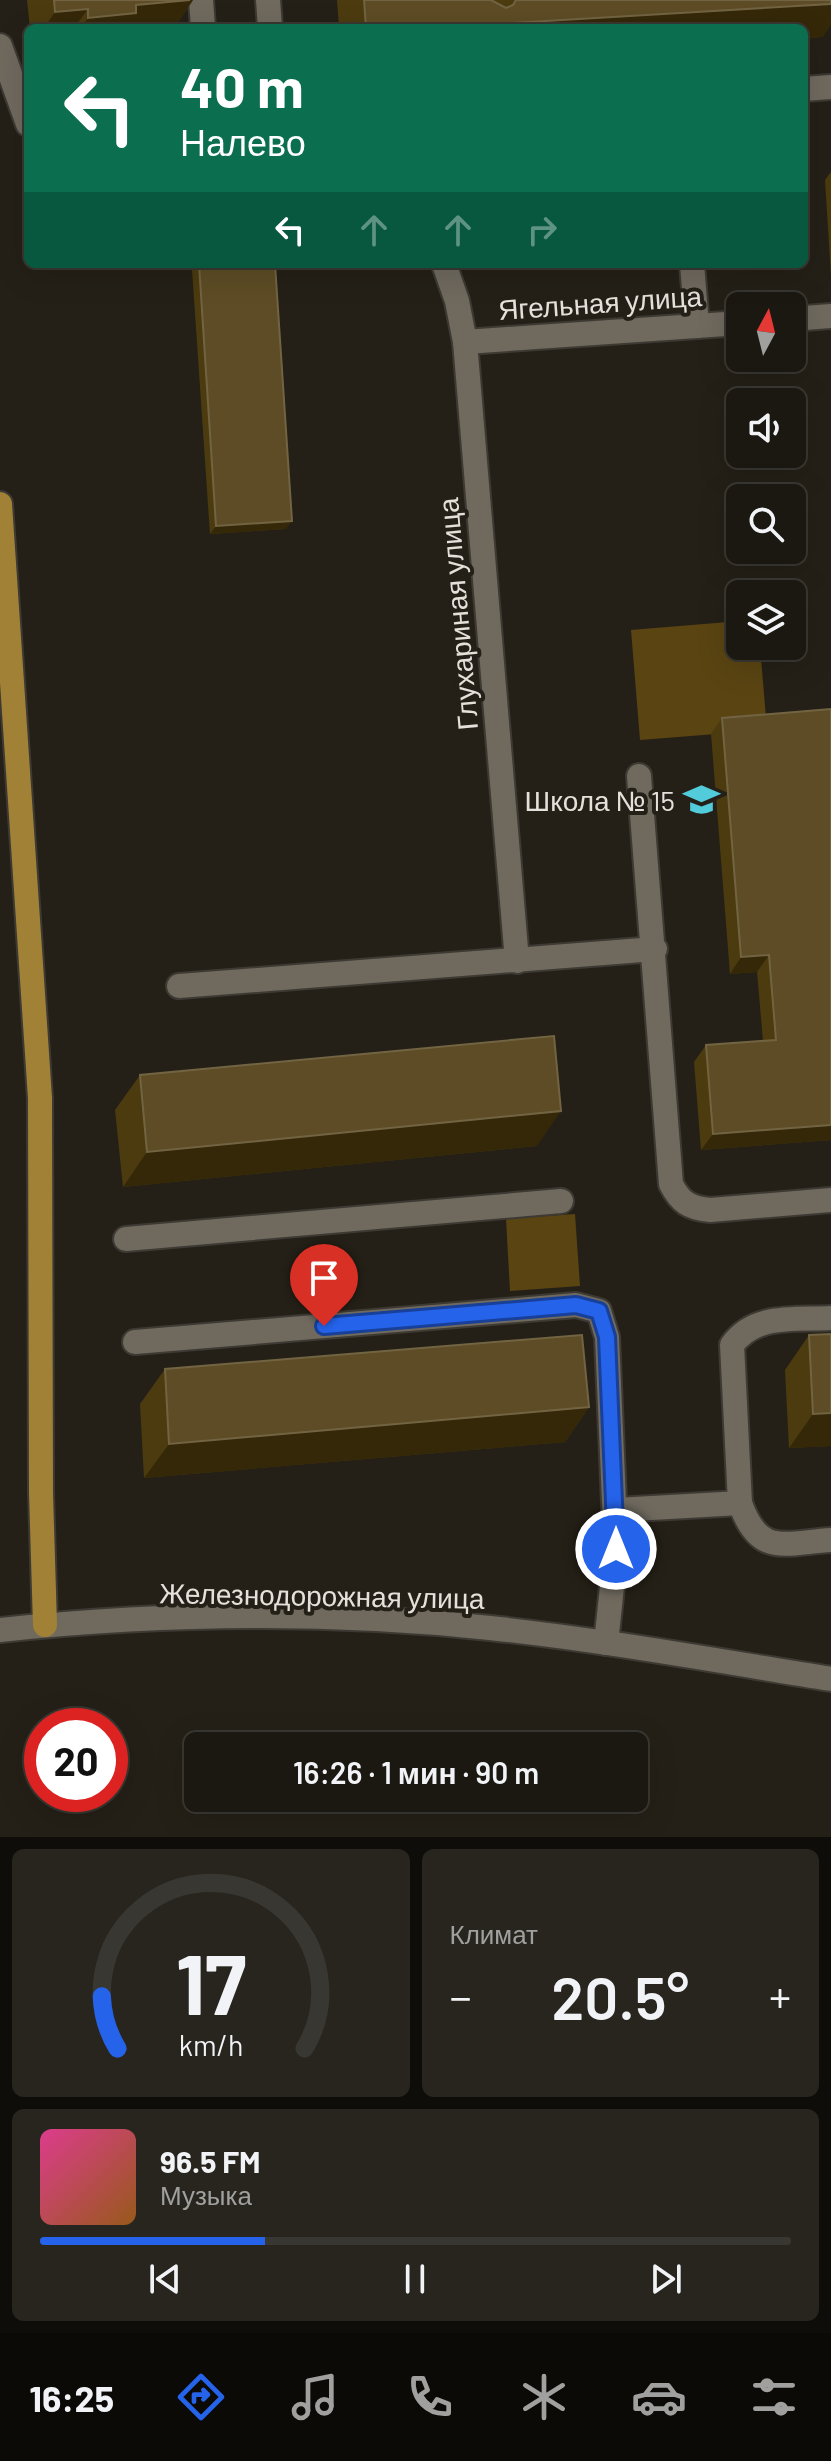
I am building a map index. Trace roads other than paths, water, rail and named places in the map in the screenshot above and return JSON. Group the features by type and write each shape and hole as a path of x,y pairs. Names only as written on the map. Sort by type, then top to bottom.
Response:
{"main road":[{"path":"0,504 6,616 19,740 40,1098 41,1493 45,1625"}],"street":[{"path":"201,0 203,24"},
{"path":"268,0 270,24"},
{"path":"0,46 24,107"},
{"path":"808,89 831,87"},
{"name":"Глухариная улица","path":"445,268 457,301 465,342 517,961"},
{"path":"692,268 697,326"},
{"path":"806,318 831,316"},
{"name":"Ягельная улица","path":"465,342 726,324"},
{"path":"639,776 655,949 671,1184 678,1200 695,1208 710,1210 831,1200"},
{"path":"179,986 655,949"},
{"path":"126,1239 561,1201"},
{"path":"135,1342 576,1305 599,1311 607,1337 616,1510 616,1549 606,1643"},
{"path":"831,1318 754,1323 742,1331 732,1345 740,1503 749,1528 759,1537 775,1543 831,1540"},
{"path":"616,1510 740,1503"},
{"name":"Железнодорожная улица","path":"0,1630 45,1625 269,1618 386,1621 488,1628 606,1643 831,1679"}],"place":[{"name":"Школа № 15","path":"701,800"}]}
